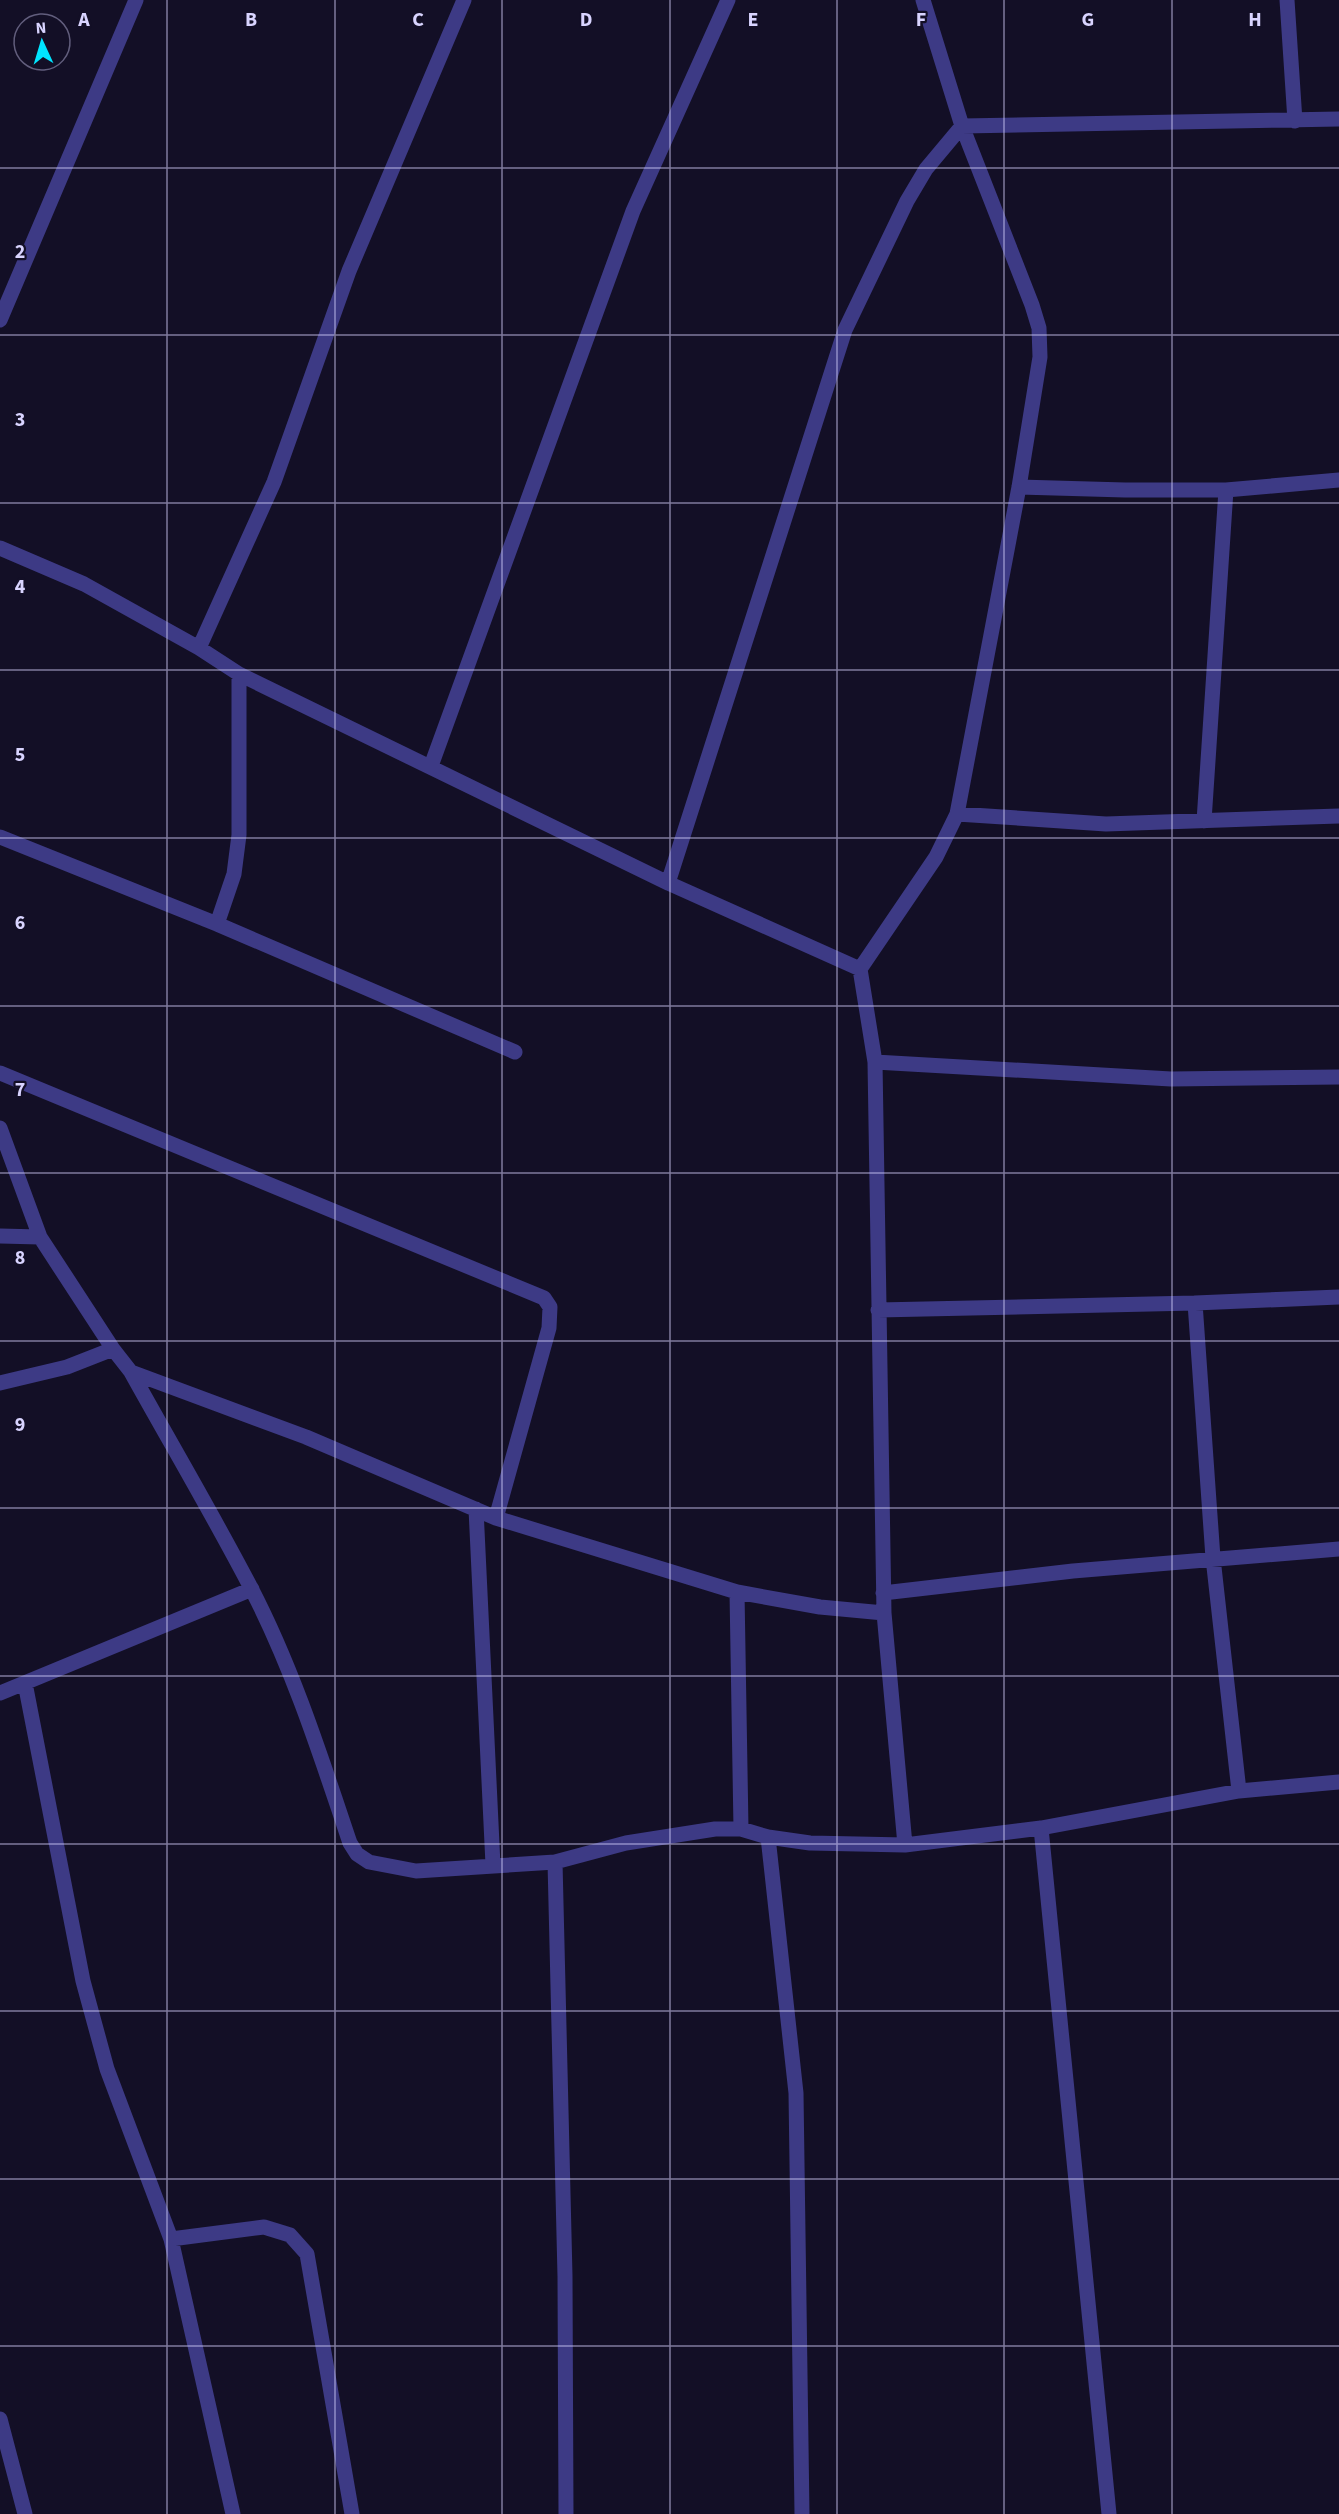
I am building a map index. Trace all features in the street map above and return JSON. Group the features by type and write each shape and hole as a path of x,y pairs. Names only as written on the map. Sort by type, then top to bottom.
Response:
{"street":[{"path":"0,320 136,0"},
{"path":"199,648 274,482 349,270 464,0"},
{"path":"431,766 633,211 728,0"},
{"path":"905,1845 883,1593 875,1062 860,969 936,857 957,814 1040,357 1039,328 962,126 923,0"},
{"path":"1287,0 1295,121"},
{"path":"668,883 844,330 907,201 926,169 962,126 1339,119"},
{"path":"1018,487 1226,490 1339,480"},
{"path":"1204,821 1226,490"},
{"path":"0,548 84,584 199,648 239,674 668,883 860,969"},
{"path":"217,924 234,874 239,835 239,674"},
{"path":"957,814 1106,824 1339,816"},
{"path":"0,837 217,924 515,1052"},
{"path":"875,1062 1171,1079 1339,1077"},
{"path":"0,1074 544,1298 550,1307 549,1328 496,1518"},
{"path":"0,1128 40,1236 113,1349 131,1372 252,1589 290,1674 316,1741 350,1843 357,1854 369,1862 416,1871 555,1862 665,1835 741,1829 768,1837 822,1844 905,1845 1041,1828 1239,1791 1339,1782"},
{"path":"0,1236 40,1236"},
{"path":"878,1310 1195,1303 1339,1297"},
{"path":"1195,1303 1213,1558 1239,1791"},
{"path":"0,1383 67,1367 113,1349"},
{"path":"131,1372 316,1440 496,1518 737,1592 820,1607 884,1613"},
{"path":"476,1509 493,1865"},
{"path":"883,1593 1073,1571 1339,1549"},
{"path":"0,1693 252,1589"},
{"path":"737,1592 741,1829"},
{"path":"25,1683 83,1981 107,2069 171,2239 232,2514"},
{"path":"1041,1828 1109,2514"},
{"path":"768,1837 796,2093 802,2514"},
{"path":"555,1862 565,2265 566,2514"},
{"path":"171,2239 264,2227 290,2235 307,2254 352,2514"},
{"path":"0,2419 25,2514"}]}
